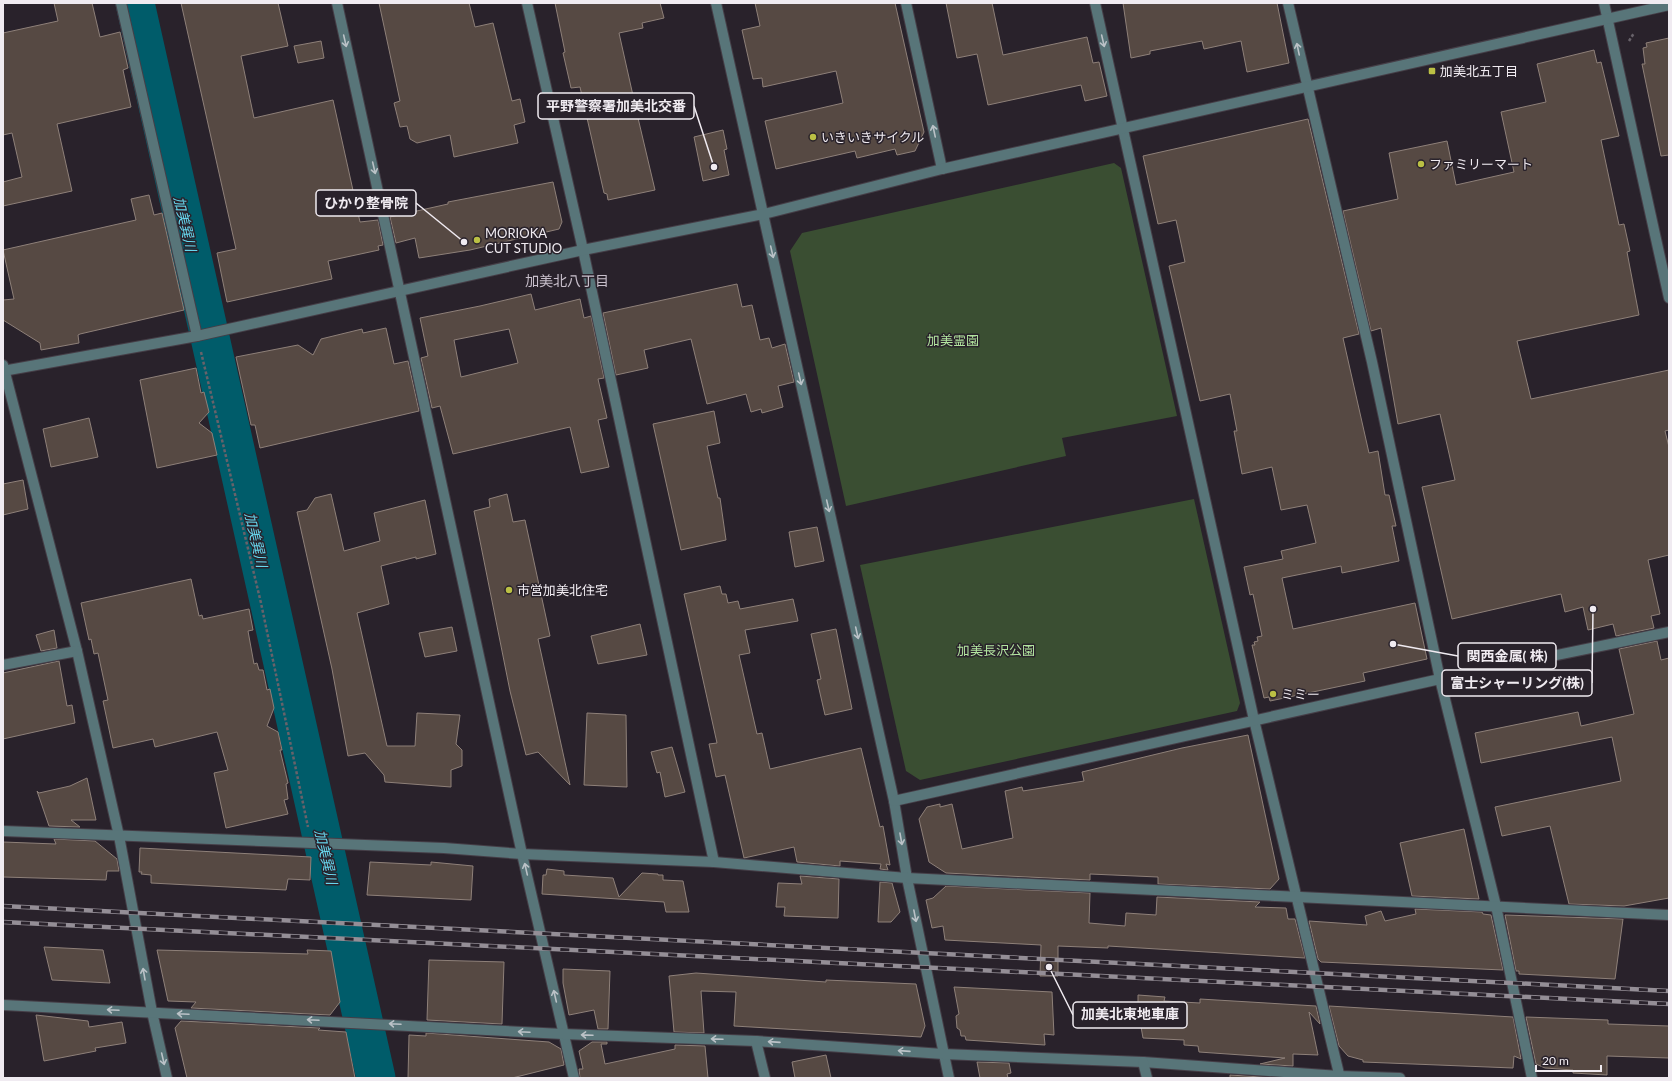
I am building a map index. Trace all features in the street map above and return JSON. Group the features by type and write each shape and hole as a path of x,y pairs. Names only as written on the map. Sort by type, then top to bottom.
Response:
{"street":[{"path":"122,3 201,335"},
{"path":"337,3 401,290 522,854 574,1078"},
{"path":"527,3 583,250 714,862"},
{"path":"716,3 894,801 908,878 949,1078"},
{"path":"906,3 942,169"},
{"path":"1094,3 1254,720 1340,1077"},
{"path":"1288,3 1372,362 1440,679 1496,906 1532,1078"},
{"path":"1604,3 1669,298"},
{"path":"167,1078 152,1012 119,836 77,651 3,369 216,332 583,250 764,214 942,169 1307,88 1669,5"},
{"path":"894,801 1440,679 1669,632"},
{"path":"3,665 77,651"},
{"path":"3,831 314,843 330,845 444,848 522,854 714,862 908,878 1669,915"},
{"path":"3,1004 563,1034 756,1041 943,1054 1143,1062 1340,1077 1400,1078"},
{"path":"756,1041 765,1078"},
{"path":"1143,1062 1147,1078"}],"path":[{"path":"201,335 314,843"}],"green space":[{"name":"加美霊園","path":"1114,163 1121,168 1177,416 1062,438 1066,456 846,506 790,251 802,233"},
{"name":"加美長沢公園","path":"1194,499 1240,703 1237,711 920,780 906,771 860,565"}],"building":[{"path":"54,3 92,3 100,37 120,32 128,68 123,70 131,107 57,124 72,191 3,206 3,182 22,177 12,133 3,135 3,33 58,21"},
{"path":"181,3 278,3 288,46 241,56 254,118 333,100 360,222 378,220 383,245 378,246 379,250 328,261 332,279 227,302 217,253 236,249"},
{"path":"379,3 469,3 475,27 493,23 512,101 520,99 525,122 514,125 518,143 454,157 450,135 417,143 410,139 407,126 400,127 394,103 400,101"},
{"path":"555,3 660,3 664,18 642,23 643,28 619,33 634,100 639,99 643,117 638,118 655,190 608,200 607,194 604,193 580,87 571,88 563,53 565,52"},
{"path":"755,3 895,3 924,132 915,151 897,155 895,149 857,158 855,151 776,169 765,121 843,103 836,71 763,87 762,78 753,79 742,30 760,26"},
{"path":"946,3 992,3 1003,55 1087,37 1093,63 1099,62 1107,96 1085,101 1081,85 988,105 977,54 957,58"},
{"path":"1123,3 1277,3 1289,63 1247,72 1241,41 1204,49 1202,41 1150,51 1150,54 1131,58"},
{"path":"1669,38 1669,155 1661,156 1642,64 1645,64 1643,48 1647,47 1646,43"},
{"path":"321,41 324,58 298,63 294,46"},
{"path":"1594,50 1597,63 1601,62 1619,136 1601,140 1619,225 1624,224 1630,251 1627,252 1639,315 1517,341 1531,399 1669,370 1669,430 1665,431 1669,447 1669,555 1648,560 1660,614 1651,616 1654,628 1616,636 1613,624 1588,630 1583,607 1565,612 1561,594 1452,619 1422,487 1455,480 1440,414 1398,424 1381,328 1371,331 1343,211 1398,199 1389,153 1447,141 1456,185 1514,172 1501,112 1546,102 1537,64"},
{"path":"1308,119 1359,334 1343,338 1369,453 1378,451 1385,495 1389,495 1396,526 1392,526 1399,561 1342,573 1341,566 1282,578 1293,629 1415,603 1427,659 1363,673 1365,681 1270,701 1269,697 1264,698 1252,645 1255,645 1254,642 1258,641 1257,637 1262,636 1253,594 1250,595 1244,567 1283,559 1281,551 1316,543 1307,505 1281,510 1272,467 1242,474 1234,431 1237,431 1230,394 1200,401 1169,266 1185,262 1176,220 1158,224 1143,156"},
{"path":"723,130 727,149 724,150 729,175 703,181 694,137"},
{"path":"553,182 562,222 559,229 470,250 419,258 415,238 396,243 390,217 448,204 448,202"},
{"path":"149,195 154,215 162,213 184,310 80,334 78,335 79,343 41,350 40,343 3,320 3,300 14,299 3,250 136,220 131,199"},
{"path":"737,284 742,307 752,305 760,340 769,338 772,348 785,344 794,382 778,386 783,407 762,413 761,409 751,412 746,394 707,404 691,339 644,350 648,368 616,375 603,313"},
{"path":"531,294 535,310 580,299 584,318 591,316 604,378 598,379 607,418 598,420 609,467 581,473 570,427 453,454 440,406 432,408 421,358 428,356 420,318","holes":["509,329 518,363 461,377 454,340"]},
{"path":"386,328 394,364 408,361 419,411 260,448 255,425 251,425 236,357 298,345 313,355 321,339 362,329 363,333"},
{"path":"196,368 201,393 204,392 209,412 199,423 212,433 217,455 157,468 140,380"},
{"path":"714,411 720,443 707,446 718,498 720,498 726,540 681,550 653,424"},
{"path":"89,418 98,457 51,467 43,429"},
{"path":"23,480 28,509 3,515 3,484"},
{"path":"331,494 344,551 380,541 374,513 425,500 436,554 416,559 416,557 381,566 389,604 357,613 387,746 415,746 417,713 460,715 456,744 462,750 462,766 451,770 451,787 385,782 384,775 365,753 348,756 332,669 297,512 307,510 315,498"},
{"name":"市営加美北住宅","path":"507,494 513,522 525,520 550,636 538,639 570,785 538,752 526,755 510,691 474,511 490,507 489,499"},
{"path":"817,527 824,561 795,567 789,532"},
{"path":"191,579 199,616 202,615 203,619 249,609 253,630 248,631 254,664 257,663 259,670 263,670 267,690 270,689 274,708 267,726 278,732 282,750 280,750 288,783 286,784 288,799 284,800 288,814 226,828 214,773 228,770 217,732 155,747 153,739 113,748 103,701 108,700 98,653 94,654 91,639 89,640 81,603"},
{"path":"720,586 722,594 726,594 728,603 738,601 740,609 793,599 798,621 745,630 750,653 739,655 757,734 762,733 770,769 861,748 880,827 883,826 890,865 886,864 888,870 880,869 881,864 840,861 840,866 797,862 794,847 744,858 725,775 716,777 709,744 717,743 684,594"},
{"path":"640,624 647,655 598,664 591,636"},
{"path":"452,627 457,651 425,657 419,633"},
{"path":"836,629 852,709 825,715 817,680 821,679 811,634"},
{"path":"54,630 57,648 41,651 36,635"},
{"path":"1657,641 1661,660 1669,658 1669,898 1624,906 1569,904 1550,826 1502,836 1495,807 1621,781 1612,737 1481,763 1475,733 1578,712 1581,726 1634,714 1619,649"},
{"path":"59,661 67,706 72,705 75,723 3,739 3,673"},
{"path":"587,713 626,715 627,787 584,785"},
{"path":"1248,735 1279,879 1270,889 1158,884 1158,877 1090,874 1090,880 946,873 929,862 919,819 927,807 940,804 940,807 952,804 962,849 1013,838 1005,791 1022,787 1023,791 1084,781 1082,772 1182,748"},
{"path":"672,747 685,792 665,797 660,772 657,773 651,752"},
{"path":"87,778 96,820 71,820 80,827 49,826 37,791 39,793 70,786"},
{"path":"1464,829 1479,899 1412,896 1400,843"},
{"path":"54,839 95,841 117,859 119,871 107,871 106,880 3,877 3,842 56,844"},
{"path":"140,848 311,857 310,880 288,879 286,890 151,883 151,875 141,874 142,872 139,872"},
{"path":"370,862 431,865 431,862 473,866 471,900 367,895"},
{"path":"547,869 564,871 564,875 613,878 619,897 642,873 663,875 663,880 683,881 689,912 666,912 664,902 542,894 543,875 546,875"},
{"path":"800,876 839,879 838,918 784,916 785,907 776,907 778,883 802,884"},
{"path":"880,882 892,883 900,912 891,922 878,922"},
{"path":"946,886 1090,893 1089,923 1125,926 1126,913 1156,915 1157,897 1260,902 1255,907 1286,908 1288,919 1295,919 1305,958 1108,946 1108,948 1058,946 1058,976 1040,976 1041,945 945,940 943,926 932,928 926,900 933,898"},
{"path":"1415,909 1482,912 1483,914 1491,915 1503,970 1321,962 1318,959 1309,921 1367,925 1365,916 1381,911 1385,921 1416,914"},
{"path":"1505,915 1623,919 1615,979 1519,974 1519,971 1516,971"},
{"path":"44,947 103,950 110,983 52,980"},
{"path":"157,950 308,954 307,950 331,951 340,1002 330,1015 191,1008 196,1002 168,1001"},
{"path":"429,960 504,962 502,1024 427,1020"},
{"path":"563,969 610,971 608,1029 598,1029 594,1010 569,1015 563,983"},
{"path":"696,973 826,982 826,980 916,984 925,1026 921,1037 734,1026 736,992 701,991 704,1033 674,1032 669,976"},
{"path":"954,987 1052,992 1054,1035 1044,1034 1045,1045 966,1040 965,1036 961,1036 960,1030 957,1028 956,1016 959,1014"},
{"path":"1138,995 1165,997 1164,1001 1200,1003 1200,999 1316,1006 1320,1024 1309,1012 1318,1055 1293,1054 1293,1066 1260,1064 1285,1058 1199,1052 1198,1046 1184,1045 1184,1040 1143,1038 1138,1010"},
{"path":"1329,1006 1513,1017 1521,1059 1514,1056 1513,1068 1363,1062 1363,1060 1348,1056 1339,1046"},
{"path":"36,1015 88,1021 89,1027 122,1022 126,1043 95,1048 96,1051 44,1061"},
{"path":"1526,1017 1608,1020 1608,1024 1669,1026 1669,1058 1607,1056 1607,1075 1573,1073 1573,1070 1545,1068 1536,1064"},
{"path":"181,1021 320,1028 318,1030 346,1032 355,1078 187,1078 175,1028"},
{"path":"426,1033 549,1042 561,1049 564,1065 512,1078 408,1078 409,1035 426,1036"},
{"path":"592,1042 607,1042 607,1044 601,1044 605,1064 675,1049 675,1045 705,1046 708,1078 580,1078 579,1069 583,1069 579,1051"},
{"path":"826,1055 831,1078 795,1078 792,1062"},
{"path":"977,1062 1009,1063 1011,1073 1007,1074 1008,1078 980,1078"},
{"path":"1230,1075 1276,1078 1230,1078"}],"waterway":[{"name":"加美巽川","path":"135,3 376,1078"}],"railway":[{"path":"3,906 1669,991"},
{"path":"3,922 1669,1004"}],"place":[{"name":"加美北五丁目","path":"1432,71"},
{"name":"いきいきサイクル","path":"813,137"},
{"name":"ファミリーマート","path":"1421,164"},
{"name":"平野警察署加美北交番","path":"714,167"},
{"name":"MORIOKA CUT STUDIO","path":"477,240"},
{"name":"ひかり整骨院","path":"464,242"},
{"name":"市営加美北住宅","path":"509,590"},
{"name":"富士シャーリング(株)","path":"1593,609"},
{"name":"関西金属( 株)","path":"1393,644"},
{"name":"ミミー","path":"1273,694"},
{"name":"加美北東地車庫","path":"1049,967"}],"district":[{"name":"加美北八丁目","path":"567,281"}]}
